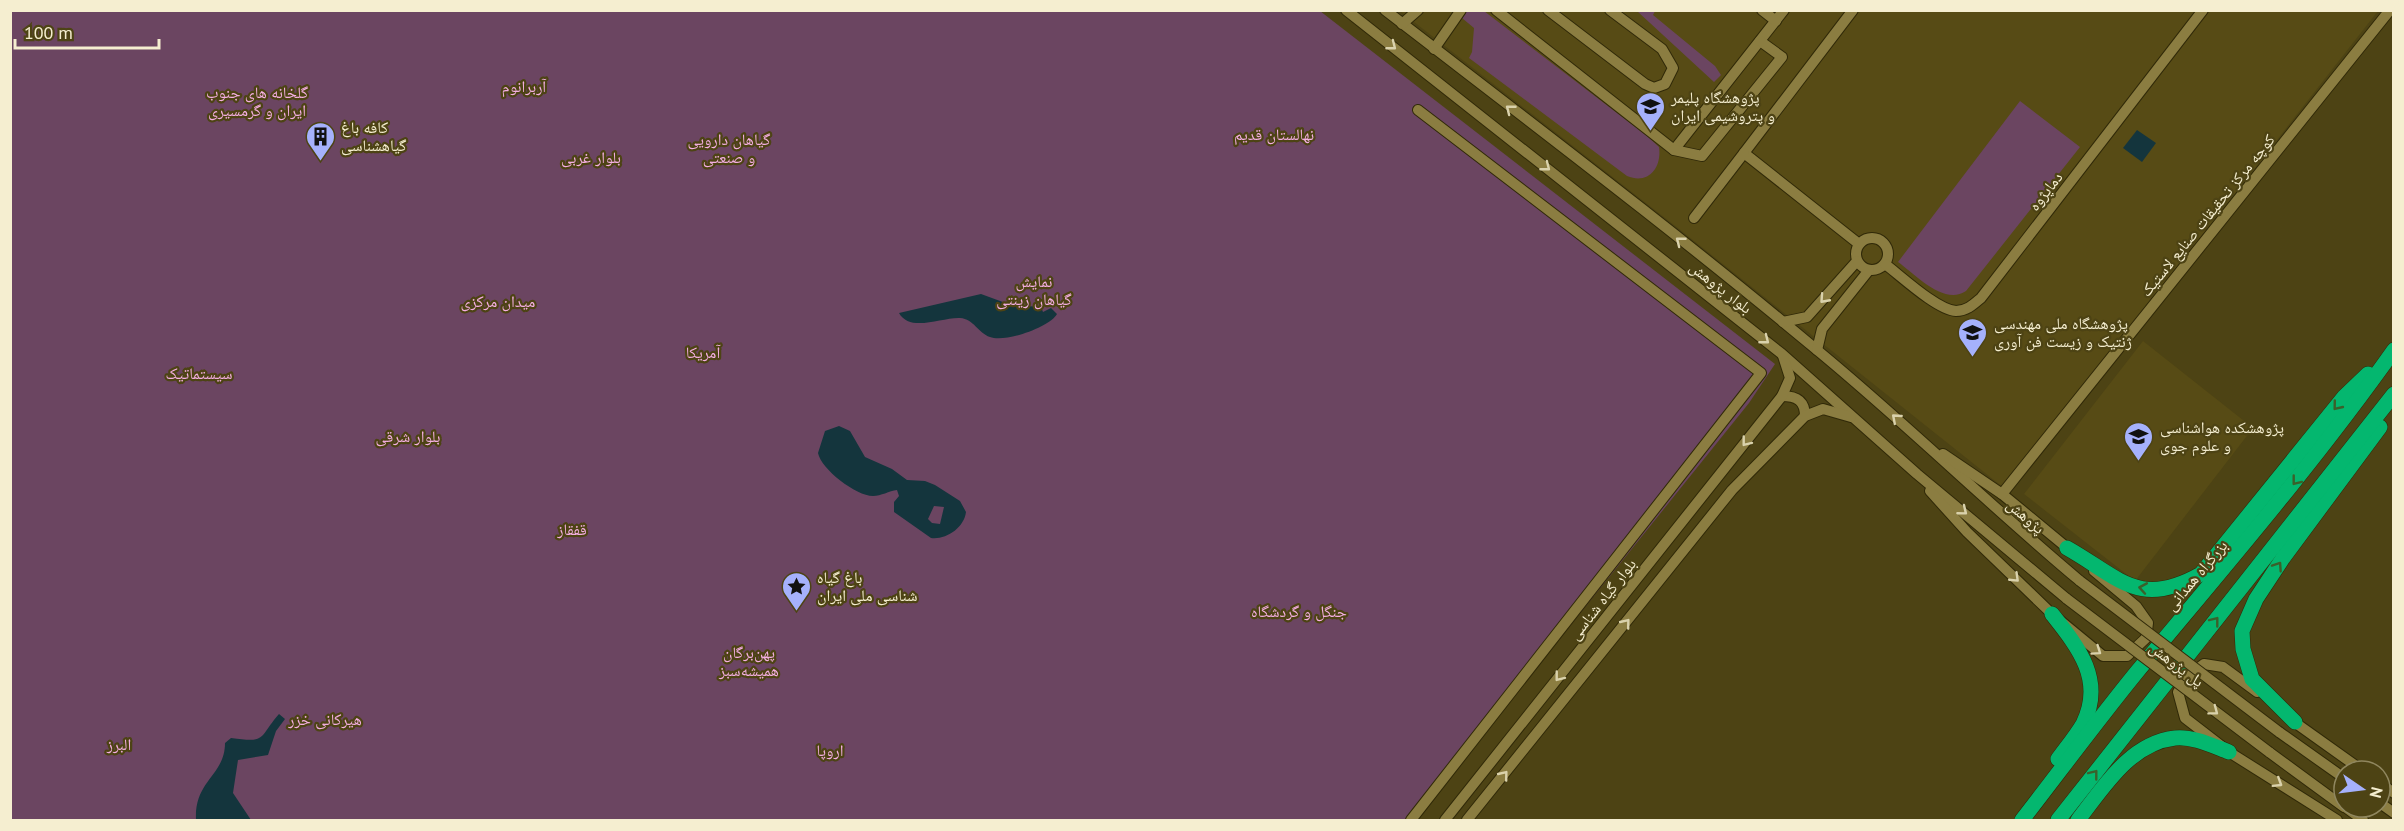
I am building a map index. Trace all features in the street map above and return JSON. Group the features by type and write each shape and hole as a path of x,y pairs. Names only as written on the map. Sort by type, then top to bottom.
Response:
{"highway":[{"path":"2067,548 2135,588 2163,591 2180,586 2200,574 2344,398 2394,350"},
{"name":"بزرگراه همدانی","path":"2022,820 2135,675 2261,525 2347,415 2394,350"},
{"path":"2058,820 2394,394"},
{"path":"2295,722 2252,678 2243,649 2242,631 2256,599 2283,558 2394,408"},
{"path":"2011,820 2083,724 2091,696 2086,663 2081,651 2052,614"},
{"path":"2078,820 2131,757 2148,747 2175,738 2203,742 2229,752"}],"street":[{"name":"بلوار پژوهش","path":"1346,10 1782,354 1917,474 2067,599"},
{"name":"بلوار پژوهش","path":"1385,10 1783,322 1922,440 1955,472"},
{"path":"1402,24 1418,10"},
{"path":"1434,49 1461,10"},
{"path":"1496,10 1674,150 1702,156 1782,57 1760,41"},
{"path":"1548,10 1645,84 1654,88 1665,84 1673,68 1667,54 1610,10"},
{"path":"1762,10 1776,21"},
{"path":"1674,150 1784,10"},
{"path":"1694,218 1853,10"},
{"name":"دماپژوه","path":"1885,264 1938,304 1956,311 1968,309 1981,298 2204,10"},
{"name":"کوچه مرکز تحقیقات صنایع لاستیک","path":"2002,495 2390,10"},
{"path":"1411,820 1761,373 1418,110"},
{"path":"1744,153 1858,244"},
{"path":"1783,322 1807,317 1857,261 1858,244 1868,238 1879,239 1887,248 1885,264 1869,270 1821,329 1817,350"},
{"path":"1857,261 1869,270"},
{"path":"1782,354 1790,378 1782,396 1792,396 1800,400 1805,408 1805,417 1822,409 1857,419"},
{"name":"بلوار گیاه شناسی","path":"1445,820 1782,396"},
{"name":"بلوار گیاه شناسی","path":"1467,820 1732,490 1805,417"},
{"path":"1917,474 1967,532 2052,614 2103,656 2127,656 2146,638 2148,623 2144,614 2002,495 1922,440"},
{"name":"پژوهش","path":"1955,472 2080,581"},
{"name":"پل پژوهش","path":"2080,581 2332,770"},
{"name":"پل پژوهش","path":"2067,599 2332,798"},
{"path":"2337,820 2229,752 2185,718 2178,692 2197,667 2204,664 2223,668 2346,759"}],"shaded area":[{"name":"پژوهشگاه ملی مهندسی ژنتیک و زیست فن آوری","path":"1400,11 2378,11 2004,488 1674,225"},
{"name":"پژوهشکده هواشناسی و علوم جوی","path":"2143,341 2253,428 2135,581 2024,494"}],"green space":[{"name":"باغ گیاه‌ شناسی ملی ایران","path":"10,11 1320,11 1775,364 1749,403 1414,820 11,820"},
{"path":"1467,11 1484,11 1647,136 1659,147 1658,161 1652,172 1642,178 1627,176 1469,58 1472,52 1474,28 1462,18"},
{"path":"1637,11 1655,11 1653,15 1715,66 1721,75 1714,82"},
{"path":"2020,101 2080,147 1966,291 1958,295 1940,292 1898,262"}],"water":[{"path":"2137,130 2156,143 2142,162 2123,148"},
{"path":"981,294 1011,305 1041,307 1043,312 1051,308 1057,314 1037,329 1016,336 997,338 986,335 965,319 953,318 918,323 904,319 899,313"},
{"path":"839,426 850,431 865,457 892,469 907,480 925,481 935,485 960,501 966,512 962,523 948,535 931,538 894,512 894,502 899,496 897,490 873,496 866,495 840,481 825,466 818,453 825,431","holes":["934,506 944,507 940,524 932,523 928,519"]},
{"path":"279,714 285,719 276,731 268,755 238,760 233,793 251,820 196,820 200,796 220,763 225,743 231,738 251,740 261,737"}],"place":[{"name":"پژوهشگاه پلیمر و پتروشیمی ایران","path":"1650,132"},
{"name":"کافه باغ گیاهشناسی","path":"320,162"},
{"name":"پژوهشگاه ملی مهندسی ژنتیک و زیست فن آوری","path":"1973,358"},
{"name":"پژوهشکده هواشناسی و علوم جوی","path":"2139,462"},
{"name":"باغ گیاه‌ شناسی ملی ایران","path":"796,612"}],"park label":[{"name":"آربرانوم","path":"524,86"},
{"name":"گلخانه های جنوب ایران و گرمسیری","path":"257,101"},
{"name":"نهالستان قدیم","path":"1274,134"},
{"name":"گیاهان دارویی و صنعتی","path":"729,148"},
{"name":"بلوار غربی","path":"591,157"},
{"name":"نمایش گیاهان زینتی","path":"1034,290"},
{"name":"میدان مرکزی","path":"498,301"},
{"name":"آمریکا","path":"703,352"},
{"name":"سیستماتیک","path":"199,373"},
{"name":"بلوار شرقی","path":"408,436"},
{"name":"قفقاز","path":"572,529"},
{"name":"جنگل و گردشگاه","path":"1299,611"},
{"name":"پهن‌برگان همیشه‌سبز","path":"749,661"},
{"name":"هیرکانی خزر","path":"325,719"},
{"name":"البرز","path":"119,744"},
{"name":"اروپا","path":"830,750"}]}
